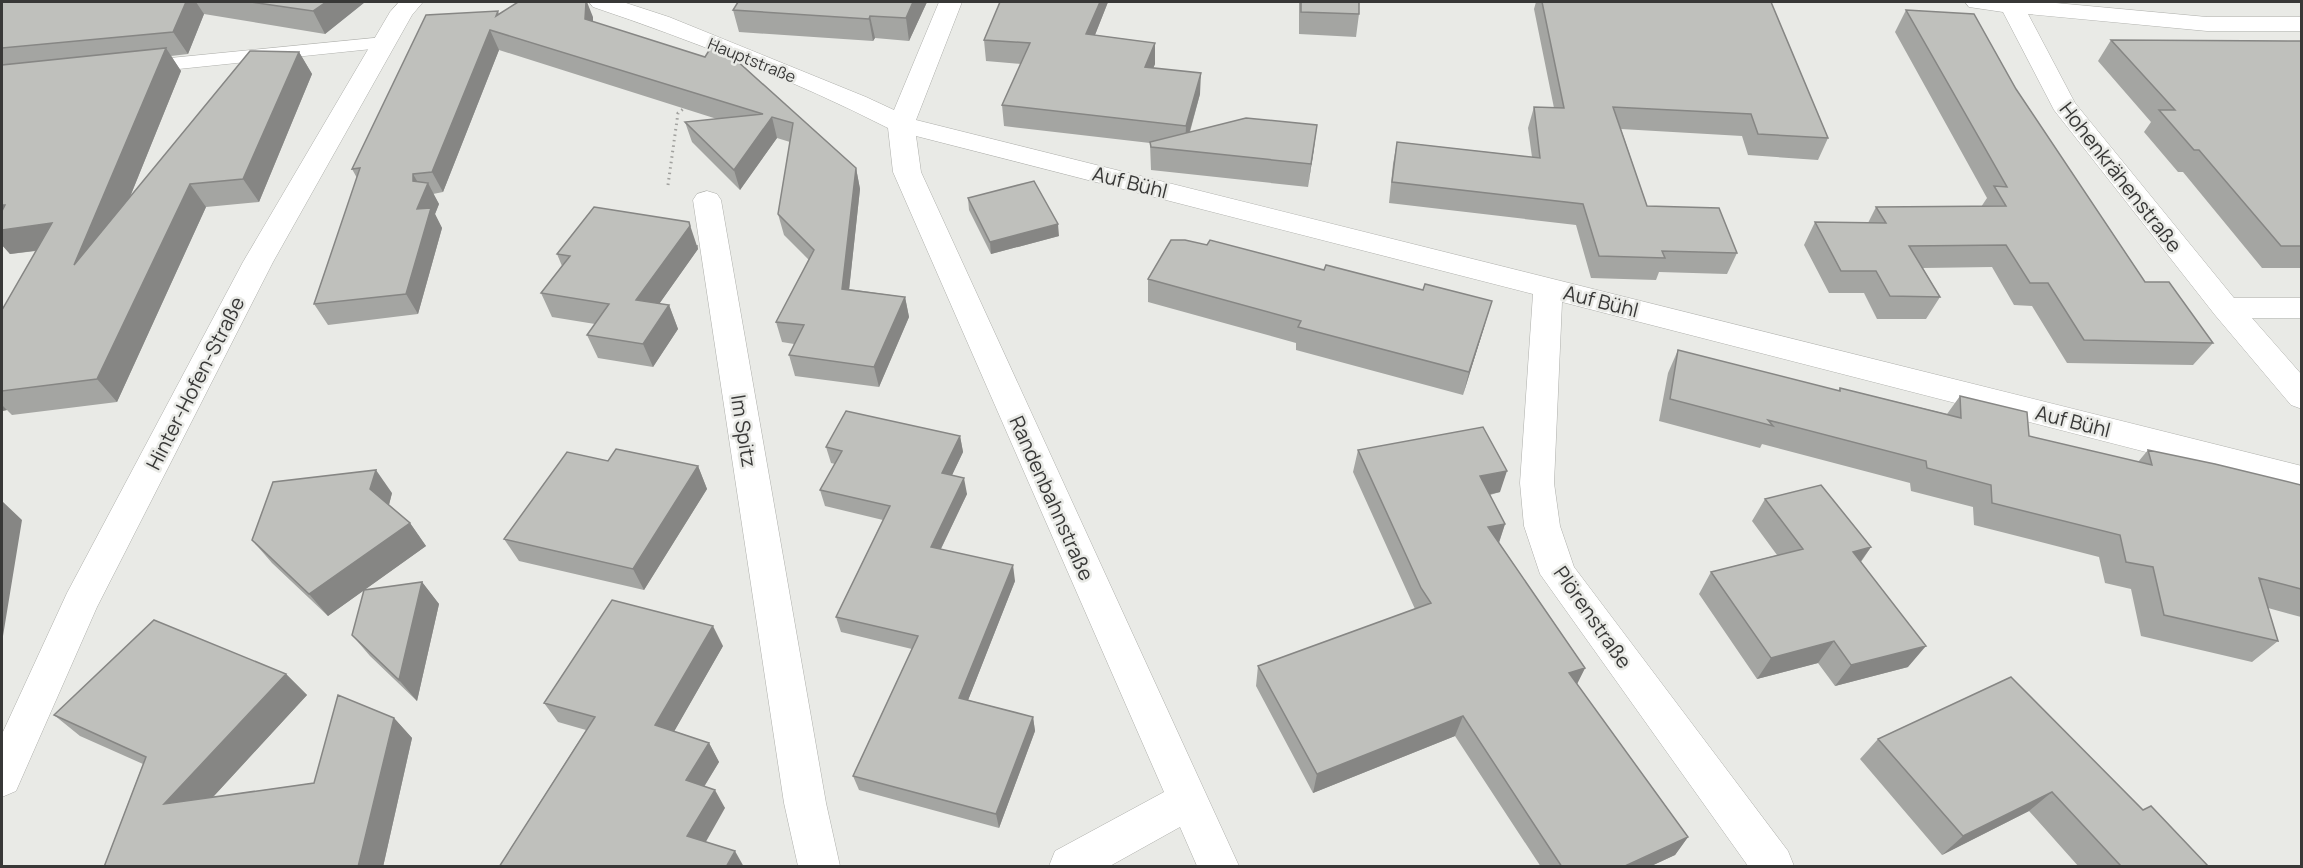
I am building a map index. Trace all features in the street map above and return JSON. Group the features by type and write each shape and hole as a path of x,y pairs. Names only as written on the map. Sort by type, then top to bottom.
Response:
{"street":[{"name":"Hinter-Hofen-Straße","path":"2,778 80,604 241,293 402,12 411,2"},
{"name":"Hauptstraße","path":"601,2 661,22 857,102 901,124"},
{"path":"901,124 951,2"},
{"path":"1977,2 2207,24 2301,24"},
{"name":"Hohenkrähenstraße","path":"2011,4 2063,105 2226,308 2301,397"},
{"name":"Auf Bühl","path":"901,124 2301,478"},
{"name":"Randenbahnstraße","path":"901,124 907,172 1218,867"},
{"name":"Im Spitz","path":"707,200 805,803 819,867"},
{"name":"Plörenstraße","path":"1548,288 1537,483 1542,526 1558,574 1773,867"},
{"path":"2226,308 2301,308"},
{"path":"1070,867 1187,801"}],"lane":[{"path":"126,68 384,43"}],"path":[{"path":"687,106 678,113 668,190 707,200"}],"building":[{"path":"2,2 186,2 173,32 2,48"},
{"path":"251,2 326,2 313,11"},
{"path":"518,2 586,2 585,19 705,57 715,41 856,168 842,289 905,297 874,367 789,355 804,325 776,322 814,250 778,214 793,123 772,117 734,170 685,122 763,114 490,30 432,172 413,174 413,181 428,183 417,209 431,208 406,294 314,304 360,168 352,169 426,15 498,11 496,16"},
{"path":"738,2 913,2 906,18 870,16 869,19 733,10"},
{"path":"1000,2 1100,2 1086,34 1155,43 1145,67 1201,73 1186,126 1002,105 1030,43 984,40"},
{"path":"1301,2 1359,2 1359,14 1301,12"},
{"path":"1542,2 1771,2 1828,138 1758,134 1751,114 1613,107 1647,206 1719,208 1737,253 1662,251 1665,258 1599,256 1583,204 1392,182 1397,142 1540,158 1534,107 1564,108"},
{"path":"1906,10 1974,14 2016,89 2145,282 2169,282 2213,343 2084,340 2048,283 2030,283 2006,245 1909,246 1940,297 1890,296 1876,271 1841,271 1815,222 1886,223 1876,207 2006,206 1994,186 2007,187"},
{"path":"2111,40 2301,41 2301,246 2281,246 2199,150 2194,150 2159,110 2175,110"},
{"path":"166,48 74,265 250,51 299,52 243,179 190,184 97,379 2,391 2,310 52,223 2,230 2,211 5,205 2,205 2,65"},
{"path":"1246,118 1317,125 1311,164 1151,147 1150,142"},
{"path":"1034,181 1058,224 990,242 968,198"},
{"path":"594,207 689,222 690,226 636,300 669,305 643,344 587,335 609,304 541,293 570,256 557,254"},
{"path":"1171,240 1185,240 1207,245 1210,240 1324,270 1326,265 1423,290 1425,284 1492,301 1469,372 1298,327 1301,321 1148,279"},
{"path":"1678,350 1840,391 1840,388 1961,418 1960,396 2027,412 2029,436 2152,465 2148,450 2301,485 2301,589 2259,578 2278,641 2164,615 2153,567 2126,562 2120,535 1992,503 1991,485 1927,468 1926,461 1768,420 1773,426 1670,399"},
{"path":"846,411 960,436 942,473 964,478 931,547 1013,565 959,698 1033,717 996,814 853,776 918,636 836,617 890,506 820,490 842,451 826,447"},
{"path":"1483,427 1507,471 1480,476 1505,524 1488,527 1585,668 1569,673 1688,837 1626,867 1562,867 1463,716 1317,774 1258,666 1431,603 1421,588 1358,450"},
{"path":"616,449 698,466 633,569 504,539 567,452 608,461"},
{"path":"376,470 370,489 410,523 309,594 252,540 273,482"},
{"path":"1821,485 1871,547 1853,552 1926,646 1851,665 1834,641 1771,658 1711,572 1803,549 1765,499"},
{"path":"422,582 399,680 352,635 364,590"},
{"path":"612,600 713,626 655,725 709,743 686,780 715,790 687,836 735,851 726,867 499,867 595,717 544,703"},
{"path":"154,620 286,674 164,804 314,783 338,695 394,718 358,867 104,867 146,757 54,715"},
{"path":"2011,677 2143,810 2151,806 2209,867 2115,867 2120,865 2052,792 1963,836 1878,739"}]}
